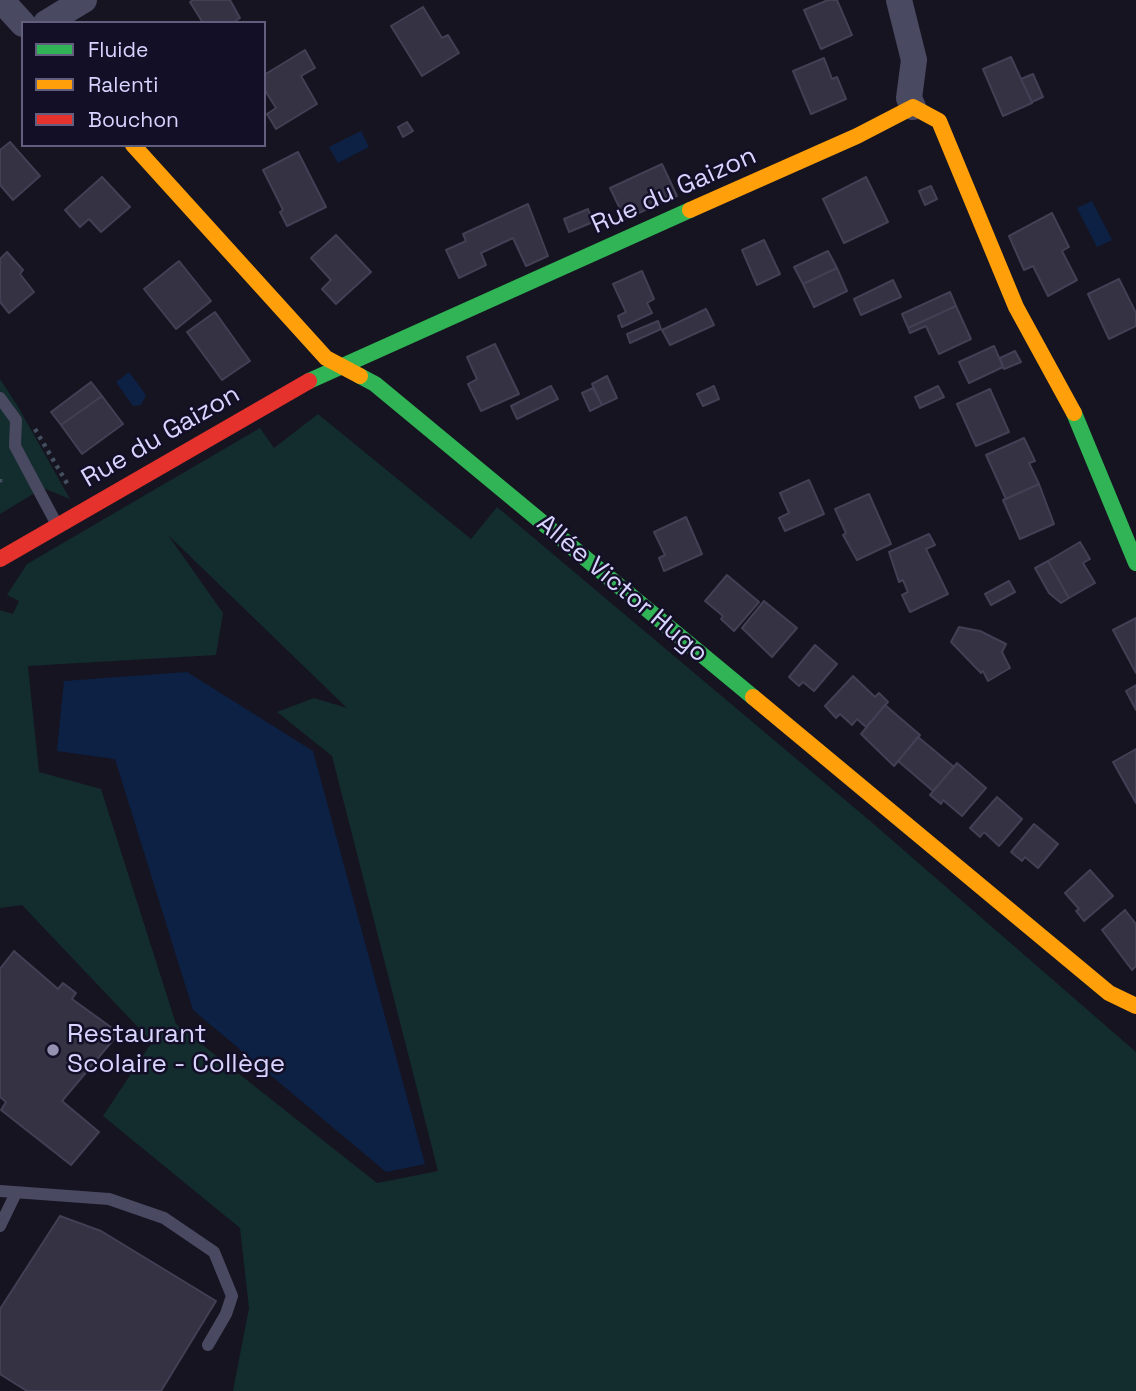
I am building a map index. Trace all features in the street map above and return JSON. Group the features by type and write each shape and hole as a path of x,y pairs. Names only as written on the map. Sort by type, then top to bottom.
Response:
{"street":[{"path":"1,0 21,22"},
{"path":"49,21 84,0"},
{"path":"899,0 914,60 909,98 914,107 939,121 1016,307 1071,405 1136,564"},
{"name":"Rue du Gaizon","path":"6,555 341,364 857,136 914,107"},
{"name":"Allée Victor Hugo","path":"135,147 326,358 375,384 1109,993 1136,1006"}],"lane":[{"path":"0,398 16,420 15,446 58,526"},
{"path":"0,573 6,555"},
{"path":"0,1192 109,1199 164,1217 214,1252 232,1296 226,1314 208,1345"},
{"path":"0,1226 16,1193"}],"path":[{"path":"32,422 71,491"},
{"path":"0,479 0,485"}],"green space":[{"path":"0,379 70,499 43,488 0,514"},
{"path":"318,414 471,539 497,507 869,820 1136,1052 1136,1391 233,1391 249,1308 240,1228 103,1116 152,1042 22,905 0,908 0,610 13,614 19,601 7,595 27,564 260,428 274,448","holes":["168,535 347,708 314,698 277,712 332,756 438,1171 377,1183 176,1024 101,789 39,772 28,666 216,655 223,613"]}],"water":[{"path":"361,131 369,147 338,163 329,147"},
{"path":"1092,201 1112,240 1097,247 1077,208"},
{"path":"129,372 146,395 141,405 133,406 116,382"},
{"path":"187,672 313,751 425,1164 386,1172 193,1010 115,759 57,751 64,681"}],"building":[{"path":"230,0 240,18 235,21 202,21 190,2"},
{"path":"828,0 837,0 852,35 821,49 804,10"},
{"path":"423,7 442,38 448,35 459,53 422,76 391,26"},
{"path":"305,50 315,68 301,76 317,104 276,129 267,114 276,108 266,92 266,74"},
{"path":"1011,57 1032,103 1003,116 983,69"},
{"path":"824,58 832,79 837,77 846,99 811,114 793,71"},
{"path":"1033,74 1043,97 1032,102 1021,79"},
{"path":"407,122 413,131 403,137 398,127"},
{"path":"10,142 40,176 13,200 0,185 0,150"},
{"path":"298,152 326,207 287,226 280,212 283,210 263,170"},
{"path":"662,164 677,196 625,219 610,188"},
{"path":"102,177 130,207 101,232 89,219 80,227 65,210"},
{"path":"866,177 888,222 844,243 823,199"},
{"path":"931,186 937,199 925,205 919,191"},
{"path":"528,204 548,256 526,266 513,238 481,253 486,265 459,278 446,250 466,241 463,234"},
{"path":"588,209 593,222 569,232 564,219"},
{"path":"1052,213 1069,247 1062,251 1077,280 1048,296 1033,266 1024,270 1009,236"},
{"path":"336,235 371,272 336,304 322,289 331,280 311,258"},
{"path":"764,240 780,274 757,285 742,250"},
{"path":"828,251 837,268 803,284 794,267"},
{"path":"7,252 23,270 20,274 34,292 9,313 0,302 0,259"},
{"path":"179,261 211,301 176,329 144,289"},
{"path":"837,268 847,291 814,307 803,284"},
{"path":"642,271 654,299 647,303 652,313 622,327 618,316 626,312 613,284"},
{"path":"1119,279 1136,313 1136,326 1109,339 1088,294"},
{"path":"893,280 901,297 861,315 854,299"},
{"path":"950,292 956,306 908,328 902,314"},
{"path":"956,306 971,339 939,354 926,326 910,333 908,328"},
{"path":"706,309 714,325 670,345 662,330"},
{"path":"215,312 250,361 222,380 187,332"},
{"path":"658,321 661,329 630,343 627,334"},
{"path":"495,344 519,394 481,411 468,384 477,379 467,357"},
{"path":"994,346 1003,367 969,383 959,362"},
{"path":"1015,351 1021,362 1004,369 1000,358"},
{"path":"607,376 617,398 602,405 592,384"},
{"path":"91,382 102,396 61,425 51,412"},
{"path":"551,386 558,399 517,419 511,406"},
{"path":"714,386 719,399 703,406 697,394"},
{"path":"938,386 944,397 920,408 915,397"},
{"path":"593,388 602,405 590,411 582,393"},
{"path":"990,389 1009,432 976,446 957,404"},
{"path":"102,396 123,424 82,454 61,425"},
{"path":"1024,438 1035,461 1029,463 1039,484 1006,499 986,455"},
{"path":"809,480 824,514 785,531 779,518 789,513 780,493"},
{"path":"1039,484 1054,524 1020,539 1003,500"},
{"path":"869,494 891,544 857,560 843,535 846,533 835,509"},
{"path":"686,517 702,554 664,571 659,558 665,555 654,532"},
{"path":"929,534 935,545 926,549 948,594 910,612 902,595 908,592 903,580 899,582 889,552"},
{"path":"1080,542 1090,559 1083,563 1095,583 1069,598 1048,561"},
{"path":"1048,561 1069,598 1061,603 1049,593 1035,568"},
{"path":"727,575 759,602 734,631 721,619 723,616 705,601"},
{"path":"1009,581 1015,592 991,605 985,594"},
{"path":"764,601 797,628 772,657 742,628"},
{"path":"1136,618 1136,673 1113,630"},
{"path":"959,627 980,631 1006,644 1002,652 1010,668 988,681 983,671 981,673 951,642"},
{"path":"815,645 837,664 814,691 803,682 799,686 789,677"},
{"path":"853,676 875,697 879,693 888,702 866,727 857,719 852,725 840,714 836,718 825,706"},
{"path":"1136,685 1136,710 1126,691"},
{"path":"885,705 920,735 894,766 861,734"},
{"path":"918,737 954,767 933,791 898,761"},
{"path":"1136,749 1136,803 1113,762"},
{"path":"957,763 986,788 962,816 943,800 941,804 930,795"},
{"path":"997,797 1022,819 999,846 984,832 980,837 970,828"},
{"path":"1034,824 1058,844 1038,868 1025,857 1022,861 1011,852"},
{"path":"1090,870 1113,896 1084,921 1076,911 1079,909 1065,893"},
{"path":"1125,910 1136,924 1136,966 1132,970 1102,930"},
{"name":"Restaurant Scolaire - Collège","path":"14,951 58,989 63,983 76,993 72,999 119,1033 62,1101 99,1132 71,1165 1,1110 6,1102 0,1097 0,969"},
{"path":"60,1216 101,1231 216,1301 161,1391 27,1391 0,1374 0,1309"}],"traffic: fast":[{"path":"309,381 690,210"},
{"path":"360,376 375,384 753,697"},
{"path":"1074,413 1136,563"}],"traffic: slow":[{"path":"690,210 857,136 913,107 939,121 1016,307 1074,413"},
{"path":"135,147 326,358 360,376"},
{"path":"753,697 1109,993 1136,1006"}],"traffic: jam":[{"path":"0,559 309,381"}],"place":[{"name":"Restaurant Scolaire - Collège","path":"53,1050"}]}
